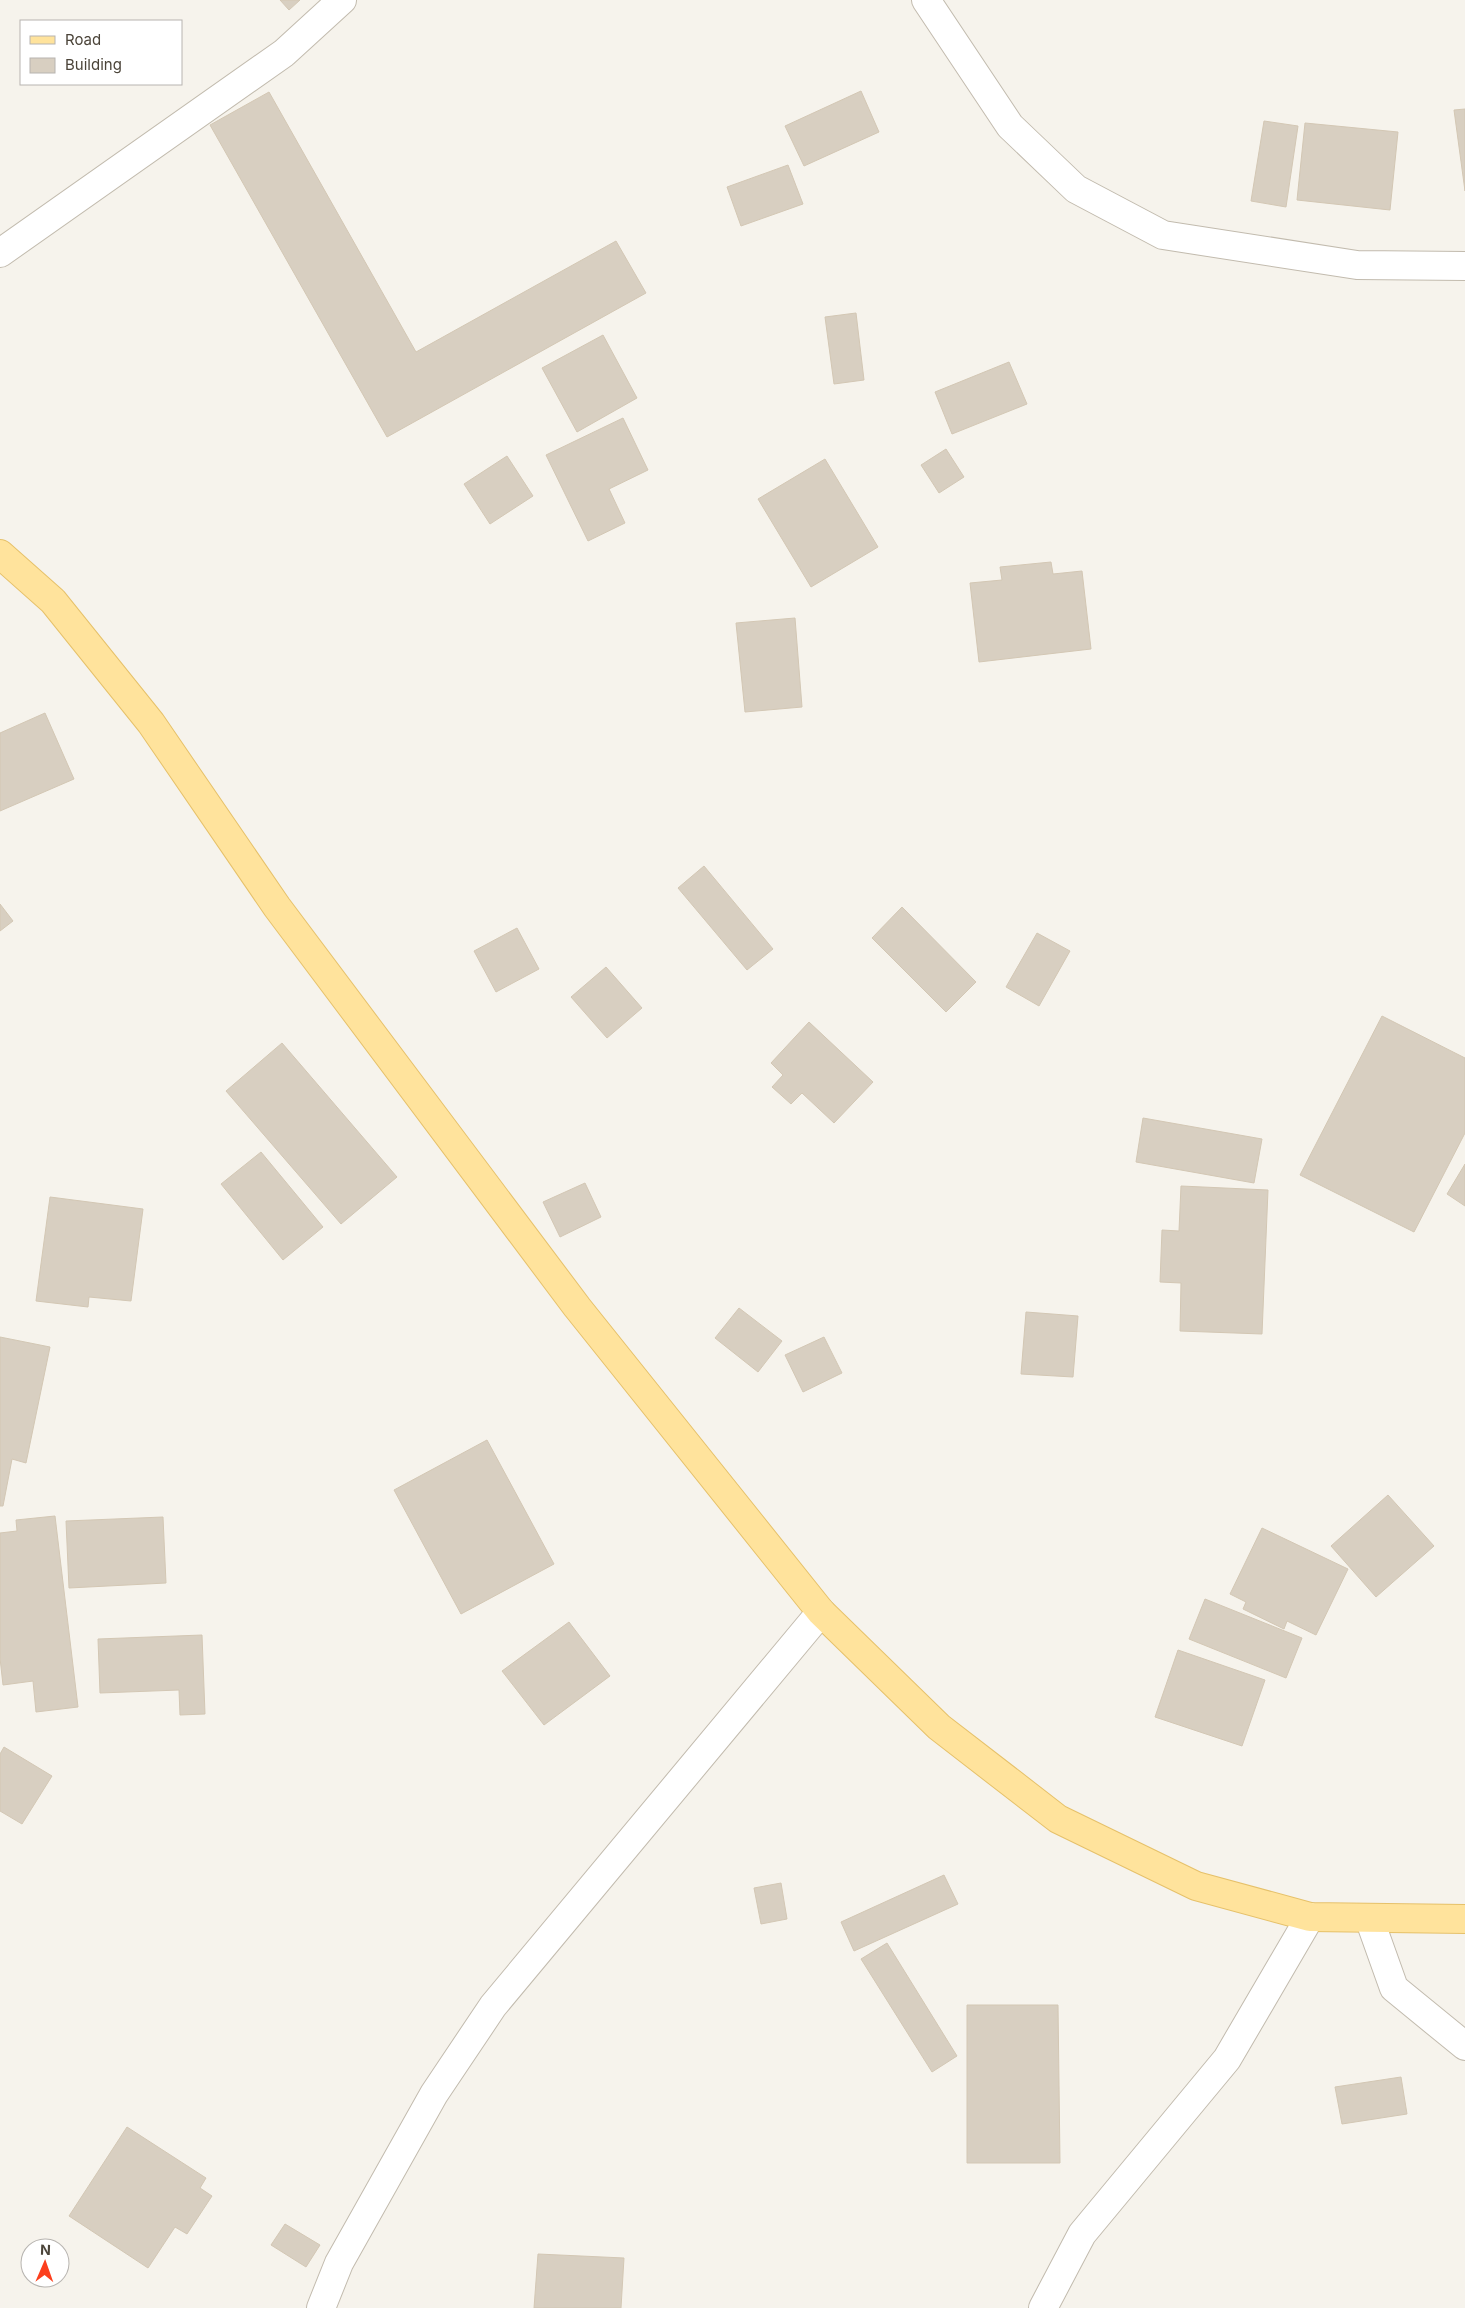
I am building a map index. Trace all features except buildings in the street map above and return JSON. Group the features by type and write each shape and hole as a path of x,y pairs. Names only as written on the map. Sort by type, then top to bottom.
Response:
{"main road":[{"path":"0,554 53,601 151,723 277,906 577,1308 822,1612 939,1727 1058,1819 1196,1886 1310,1917 1465,1919"}],"street":[{"path":"0,253 284,53 342,0"},
{"path":"926,0 1010,126 1076,189 1162,235 1357,265 1465,266"},
{"path":"321,2308 340,2263 434,2094 493,2006 822,1612"},
{"path":"1043,2308 1082,2234 1227,2059 1310,1917"},
{"path":"1369,1918 1394,1988 1465,2046"}]}
